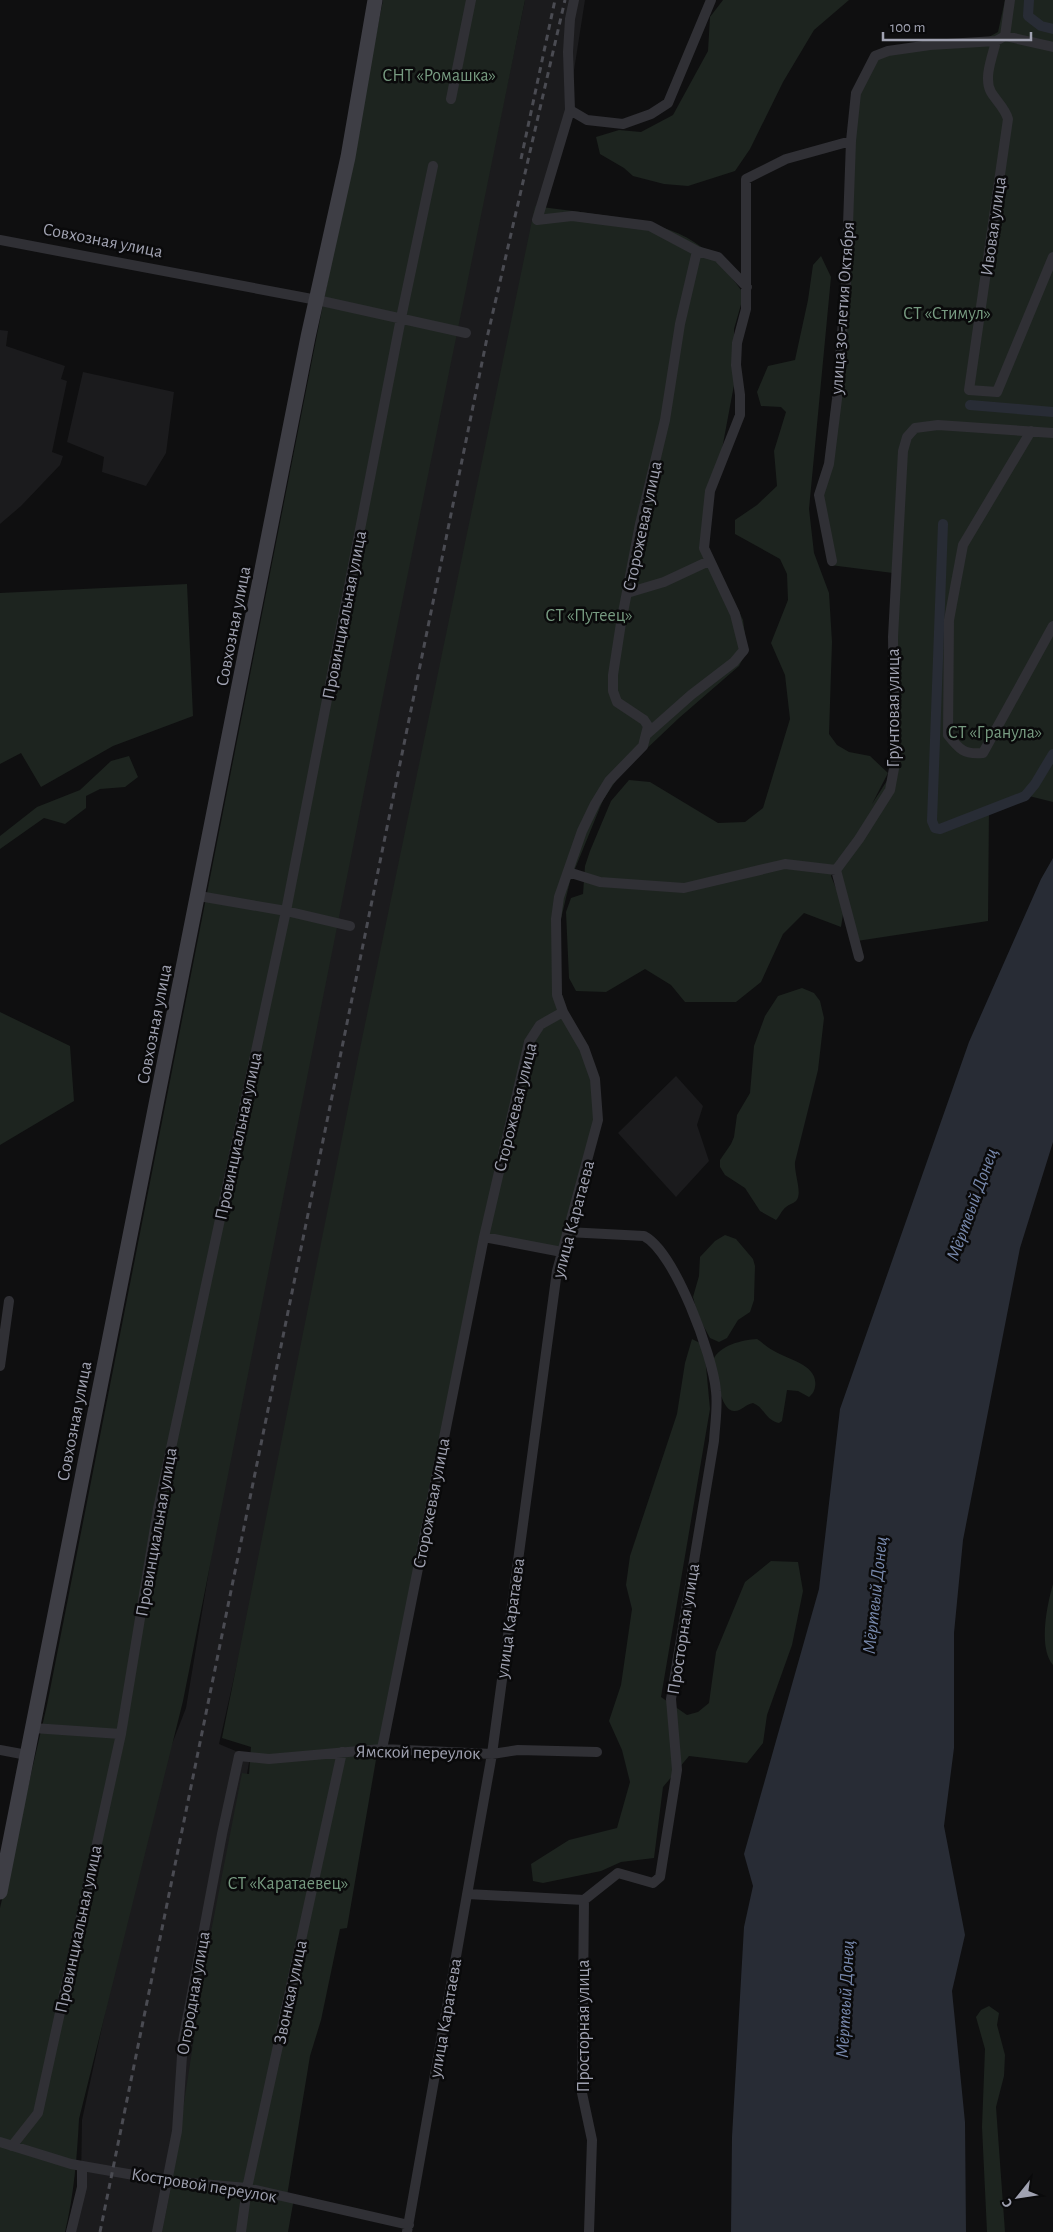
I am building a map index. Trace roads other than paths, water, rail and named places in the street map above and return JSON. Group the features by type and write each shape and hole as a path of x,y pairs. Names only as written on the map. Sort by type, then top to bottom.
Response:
{"street":[{"name":"Совхозная улица","path":"0,1892 2,1870 28,1755 316,300 348,157 374,0"},
{"path":"451,99 471,0"},
{"path":"574,0 570,18 568,52 570,110 536,220 572,216 650,226 697,251 718,257 747,287"},
{"path":"570,110 587,120 623,124 651,114 668,103 711,0"},
{"path":"1010,0 1001,38 1053,47"},
{"name":"улица 30-летия Октября","path":"832,561 819,495 829,464 837,399 846,281 850,141 856,94 875,56 888,50 1001,38"},
{"name":"Ивовая улица","path":"1001,38 988,82 993,95 1006,111 1008,119 969,390 997,392 1053,257"},
{"path":"563,1012 557,995 556,919 559,897 582,831 595,804 609,782 643,746 647,734 691,695 734,662 744,650 735,614 704,548 710,491 740,415 740,396 736,365 737,343 746,310 746,179 786,159 850,141"},
{"name":"Провинциальная улица","path":"5,2144 38,2113 121,1734 158,1509 286,911 401,318 433,166"},
{"name":"Совхозная улица","path":"0,240 316,300"},
{"name":"Сторожевая улица","path":"647,734 648,726 644,720 621,707 614,697 613,675 640,524 665,420 680,324 697,251"},
{"path":"316,300 466,333"},
{"name":"Грунтовая улица","path":"836,870 859,840 890,790 895,763 893,637 903,451 907,437 916,428 938,425 1053,433"},
{"path":"1031,432 963,545 949,620 948,734 958,747 970,754 983,753 1053,626"},
{"path":"627,593 664,582 709,561"},
{"path":"568,872 600,882 684,888 785,864 836,870 859,957"},
{"path":"198,896 286,911 350,926"},
{"name":"Сторожевая улица","path":"382,1749 484,1237 529,1042 540,1025 563,1012"},
{"name":"улица Каратаева","path":"408,2228 492,1754 557,1271 598,1120 595,1079 584,1048 563,1012"},
{"name":"Просторная улица","path":"567,1232 644,1236 658,1248 686,1296 701,1330 716,1389 717,1406 714,1441 671,1698 677,1770 660,1877 653,1883 618,1873 584,1900 581,2040 582,2093 592,2140 588,2232"},
{"path":"484,1237 562,1252"},
{"path":"0,1366 9,1301"},
{"path":"32,1728 121,1734"},
{"name":"Ямской переулок","path":"239,1756 270,1759 382,1749 492,1754 518,1750 597,1752"},
{"path":"0,1750 28,1755"},
{"name":"Звонкая улица","path":"241,2232 247,2188 342,1752"},
{"name":"Огородная улица","path":"157,2232 177,2131 183,2041 222,1834 239,1756"},
{"path":"467,1894 584,1900"},
{"path":"0,2155 5,2144"},
{"name":"Костровой переулок","path":"5,2144 82,2166 168,2181 247,2188 408,2228"},
{"path":"71,2232 82,2187 82,2166"}],"water":[{"name":"Мёртвый Донец","path":"1053,858 1053,1142 1020,1248 963,1540 954,1633 954,1748 944,1826 965,1935 952,1991 965,2122 966,2232 731,2232 732,2137 744,1927 753,1886 744,1854 819,1589 840,1409 969,1042 1041,879"}],"waterway":[{"path":"1029,0 1028,16 1041,26 1053,29"},
{"path":"970,405 1053,412"},
{"path":"943,524 932,821 935,828 940,829 1025,796 1035,784 1053,754"}],"railway":[{"path":"521,159 555,0"},
{"path":"100,2232 487,338 565,0"}],"park label":[{"name":"СНТ «Ромашка»","path":"439,75"},
{"name":"СТ «Стимул»","path":"947,313"},
{"name":"СТ «Путеец»","path":"589,615"},
{"name":"СТ «Гранула»","path":"995,732"},
{"name":"СТ «Каратаевец»","path":"288,1883"}]}
